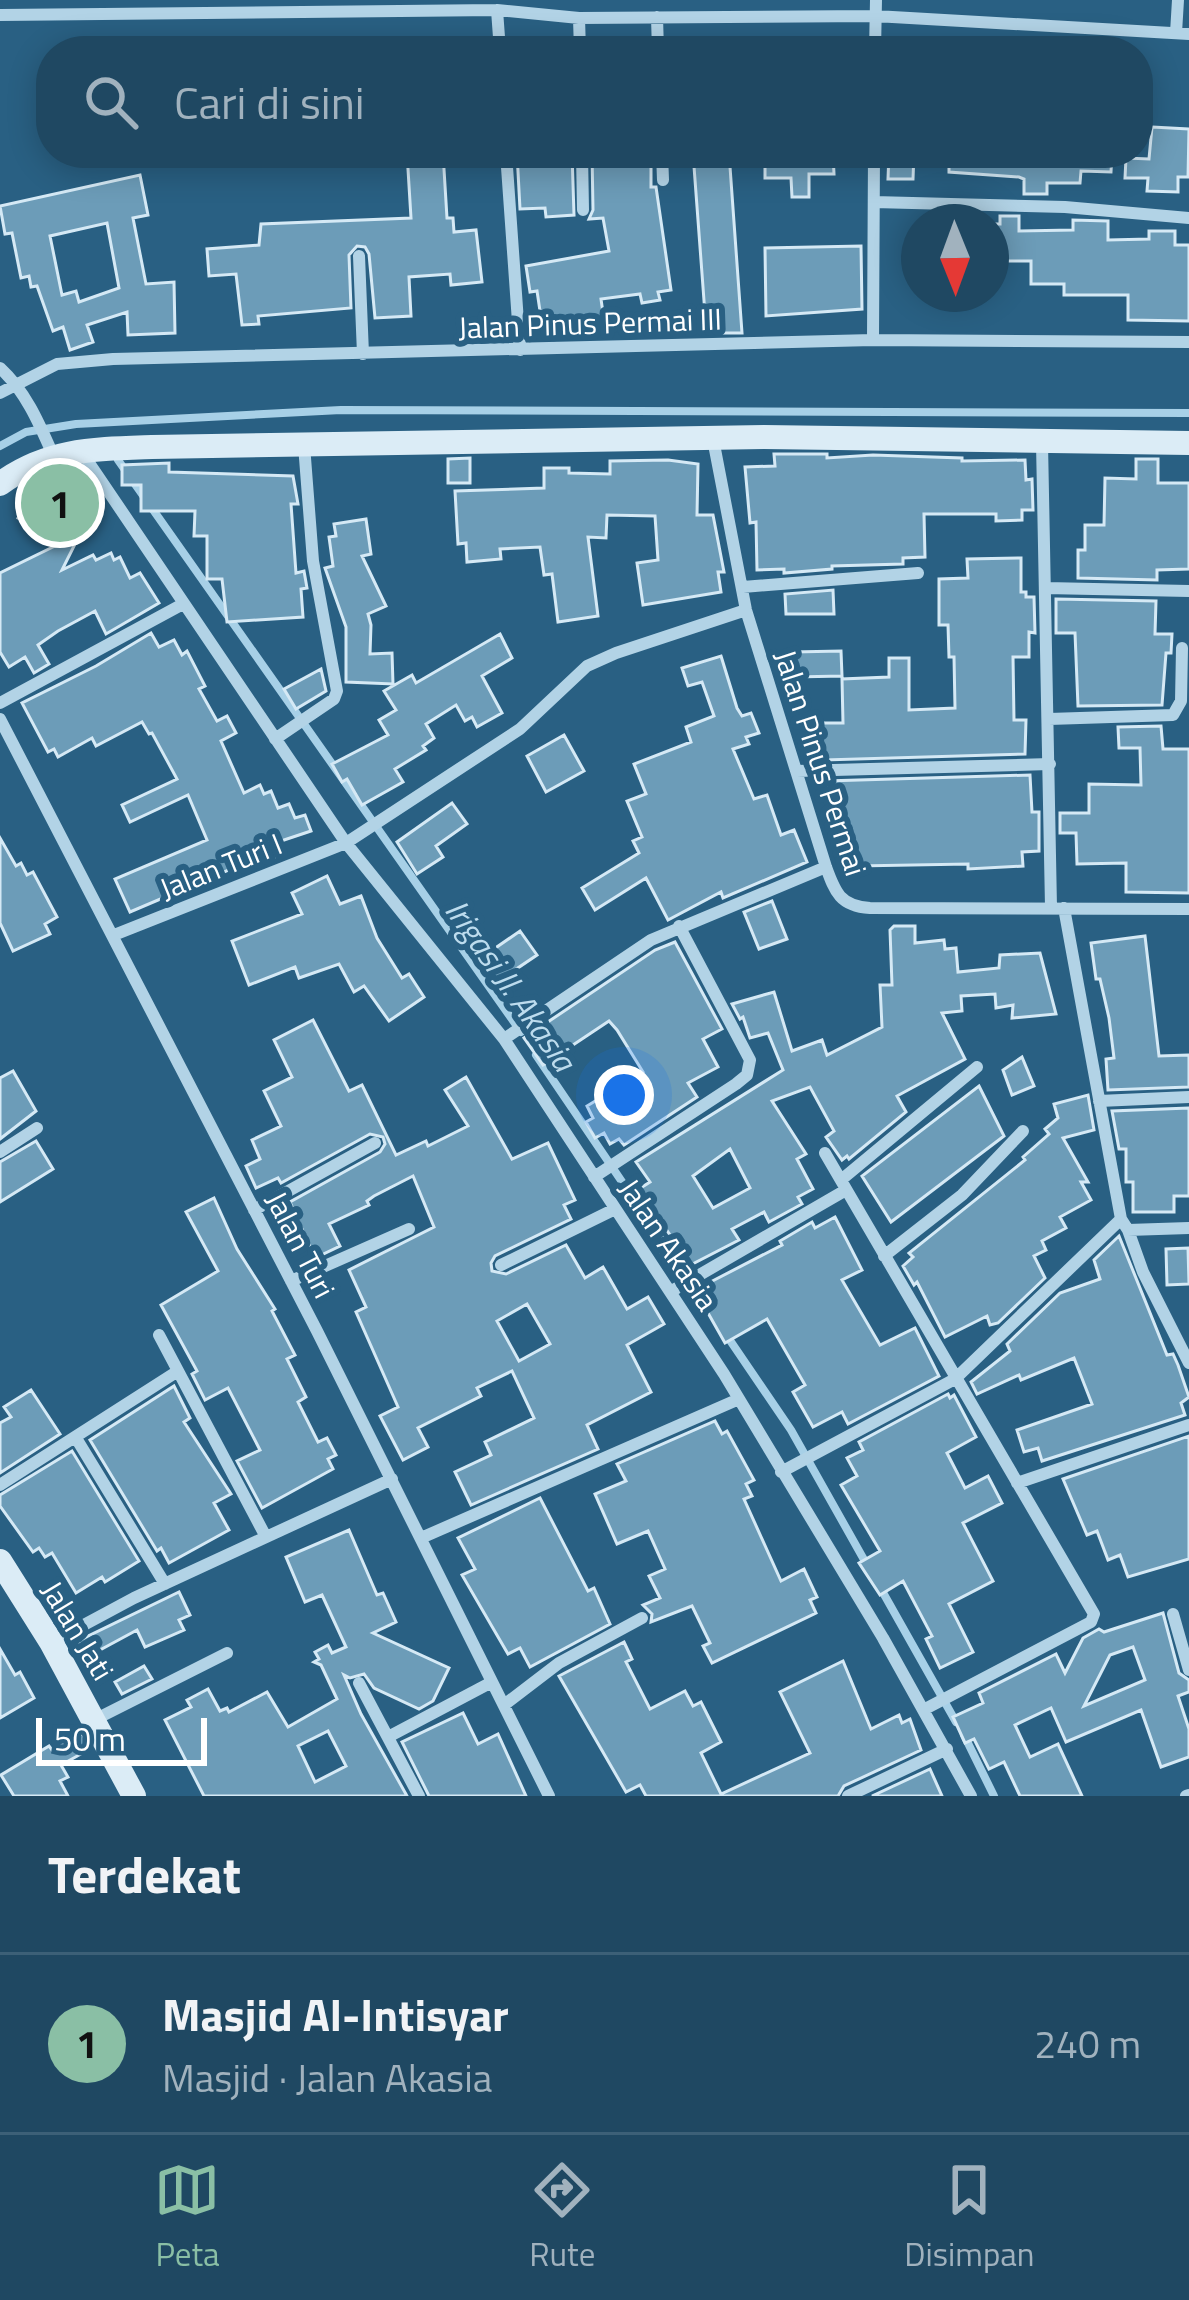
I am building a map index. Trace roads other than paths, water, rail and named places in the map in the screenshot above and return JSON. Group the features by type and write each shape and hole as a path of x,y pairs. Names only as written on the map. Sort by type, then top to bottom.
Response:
{"street":[{"path":"564,17 565,0"},
{"path":"875,36 876,0"},
{"path":"0,15 253,8 497,10 579,19 875,16 1182,33 1178,0"},
{"path":"497,10 499,36"},
{"path":"657,17 658,36"},
{"path":"579,19 580,36"},
{"path":"507,168 520,350"},
{"path":"582,168 583,210"},
{"path":"663,168 663,180"},
{"path":"873,340 874,168"},
{"path":"874,202 1065,207 1189,218"},
{"path":"359,256 363,354"},
{"name":"Jalan Pinus Permai III","path":"0,393 57,364 113,358 873,340 1189,342"},
{"path":"0,368 16,383 50,447"},
{"path":"0,484 50,447 712,439 1189,442"},
{"name":"Jalan Pinus Permai","path":"712,439 746,610 835,893 854,907 1189,909"},
{"path":"275,739 334,699 337,691 313,561 304,443"},
{"path":"1042,443 1057,908 1124,1224 1189,1363"},
{"name":"Jalan Akasia","path":"81,450 346,843 504,1039 739,1399 925,1709 971,1796"},
{"path":"742,587 918,573"},
{"path":"1046,588 1189,591"},
{"path":"0,704 183,604"},
{"name":"Jalan Turi I","path":"114,935 346,843 520,729 587,666 746,610"},
{"path":"1049,719 1173,715 1181,701 1181,648"},
{"name":"Jalan Turi","path":"0,719 392,1479 549,1796"},
{"path":"797,771 1050,764"},
{"path":"504,1039 594,976 679,926 826,867"},
{"path":"594,1177 736,1084 749,1069 750,1060 679,926"},
{"path":"670,1292 843,1185 977,1066"},
{"path":"1100,1101 1189,1097"},
{"path":"0,1152 38,1128"},
{"path":"884,1256 962,1196 1023,1131"},
{"path":"254,1210 375,1144"},
{"path":"825,1153 1093,1611 1094,1618 925,1709"},
{"path":"501,1265 613,1210"},
{"path":"781,1472 955,1379 1124,1224 1189,1228"},
{"path":"291,1281 409,1229"},
{"path":"159,1336 266,1537"},
{"path":"0,1484 178,1371"},
{"path":"421,1538 739,1399"},
{"path":"1017,1484 1189,1426"},
{"path":"76,1438 165,1584"},
{"path":"51,1642 392,1479"},
{"name":"Jalan Jati","path":"0,1561 51,1642 134,1796"},
{"path":"1173,1613 1189,1670"},
{"path":"504,1705 559,1664 642,1618"},
{"path":"94,1720 227,1653"},
{"path":"388,1737 492,1682"},
{"path":"359,1683 419,1796"},
{"path":"848,1796 947,1749"}],"waterway":[{"path":"0,446 26,432 76,424 341,410 1189,413"},
{"name":"Irigasi Jl. Akasia","path":"118,460 521,1032"},
{"name":"Irigasi Jl. Akasia","path":"536,1055 669,1251"},
{"name":"Irigasi Jl. Akasia","path":"725,1333 791,1430 867,1565"},
{"name":"Irigasi Jl. Akasia","path":"881,1589 956,1722"},
{"name":"Irigasi Jl. Akasia","path":"964,1735 994,1796"}],"place":[{"name":"Masjid Al-Intisyar","path":"60,503"}]}
